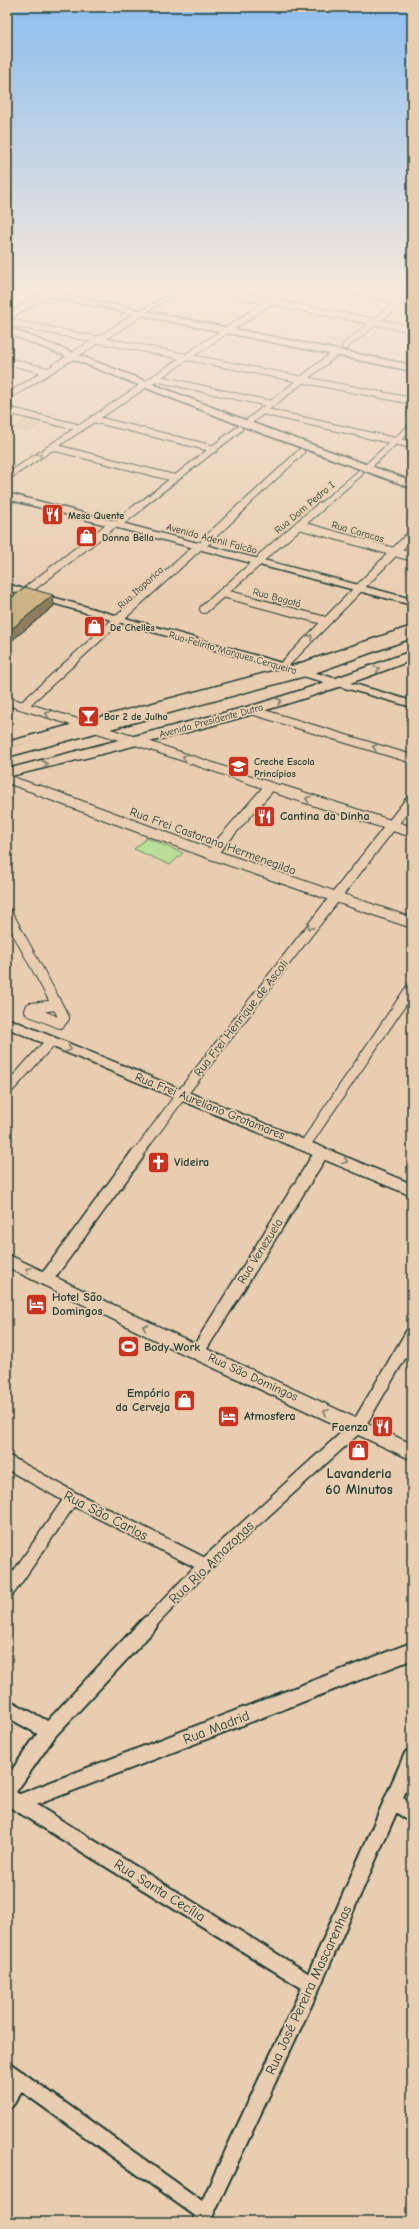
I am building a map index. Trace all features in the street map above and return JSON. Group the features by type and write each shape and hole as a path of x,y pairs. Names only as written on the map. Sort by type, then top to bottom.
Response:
{"highway":[{"name":"Avenida Presidente Dutra","path":"7,753 91,727 299,670 412,634"},
{"name":"Avenida Presidente Dutra","path":"7,773 136,741 251,710 341,683 412,655"}],"main road":[{"path":"152,392 412,489"},
{"path":"243,427 301,452 412,485"},
{"path":"366,472 412,494"}],"street":[{"path":"7,477 135,392"},
{"path":"207,392 363,432 397,439 412,440"},
{"path":"7,606 174,478 215,449 287,392"},
{"path":"365,392 412,401"},
{"path":"7,410 81,428"},
{"path":"93,420 215,449"},
{"name":"Rua Dom Pedro I","path":"204,609 298,525 366,472 397,439 412,426"},
{"path":"397,439 412,445"},
{"path":"52,447 174,478"},
{"name":"Rua Itaparica","path":"23,706 301,452"},
{"name":"Avenida Adenil Falcão","path":"7,491 71,510 360,586 412,602"},
{"name":"Avenida Adenil Falcão","path":"7,496 71,510"},
{"name":"Rua Caracas","path":"298,525 412,557"},
{"path":"283,666 412,534"},
{"name":"Avenida Adenil Falcão","path":"360,586 412,596"},
{"name":"Rua Felinto Marques Cerqueira","path":"7,587 299,670 412,704"},
{"name":"Rua Bogotá","path":"222,593 326,621"},
{"name":"Avenida Presidente Dutra","path":"299,670 412,629"},
{"path":"7,701 136,741 270,787 412,832"},
{"path":"251,710 412,759"},
{"name":"Avenida Presidente Dutra","path":"7,745 91,727"},
{"name":"Rua Frei Castorano Hermenegildo","path":"7,779 212,854 412,924"},
{"path":"212,854 270,787"},
{"name":"Rua Frei Henrique de Ascoli","path":"46,1279 181,1094 334,896 412,799"},
{"path":"7,913 12,933 57,1005"},
{"path":"304,1145 412,987"},
{"name":"Rua Frei Aureliano Grotamares","path":"7,1023 412,1190"},
{"path":"7,1090 51,1041"},
{"name":"Rua Venezuela","path":"198,1351 322,1152"},
{"name":"Rua São Domingos","path":"7,1260 412,1452"},
{"name":"Rua Rio Amazonas","path":"7,1791 49,1731 205,1565 358,1426 412,1334"},
{"name":"Rua São Carlos","path":"7,1462 72,1498 205,1565"},
{"path":"7,1592 72,1498"},
{"name":"Rua Madrid","path":"13,1800 412,1650"},
{"path":"7,1708 49,1731"},
{"name":"Rua José Pereira Mascarenhas","path":"203,2218 312,1985 394,1802 412,1757"},
{"name":"Rua Santa Cecília","path":"13,1800 312,1985"},
{"path":"394,1802 412,1813"},
{"path":"7,2100 13,2075 203,2218"}],"shaded area":[{"path":"30,416 47,420 28,433 11,429"}],"green space":[{"path":"147,838 183,853 170,865 134,849"}],"building":[{"path":"25,587 53,595 9,631 7,631 7,602"}],"place":[{"name":"Mesa Quente","path":"52,515"},
{"name":"Donna Bella","path":"86,537"},
{"name":"De Chelles","path":"94,627"},
{"name":"Bar 2 de Julho","path":"89,716"},
{"name":"Creche Escola Princípios","path":"238,767"},
{"name":"Cantina da Dinha","path":"265,816"},
{"name":"Videira","path":"159,1162"},
{"name":"Hotel São Domingos","path":"36,1304"},
{"name":"Body Work","path":"129,1347"},
{"name":"Empório da Cerveja","path":"185,1400"},
{"name":"Atmosfera","path":"229,1416"},
{"name":"Faenza","path":"383,1427"},
{"name":"Lavanderia 60 Minutos","path":"359,1451"}]}
